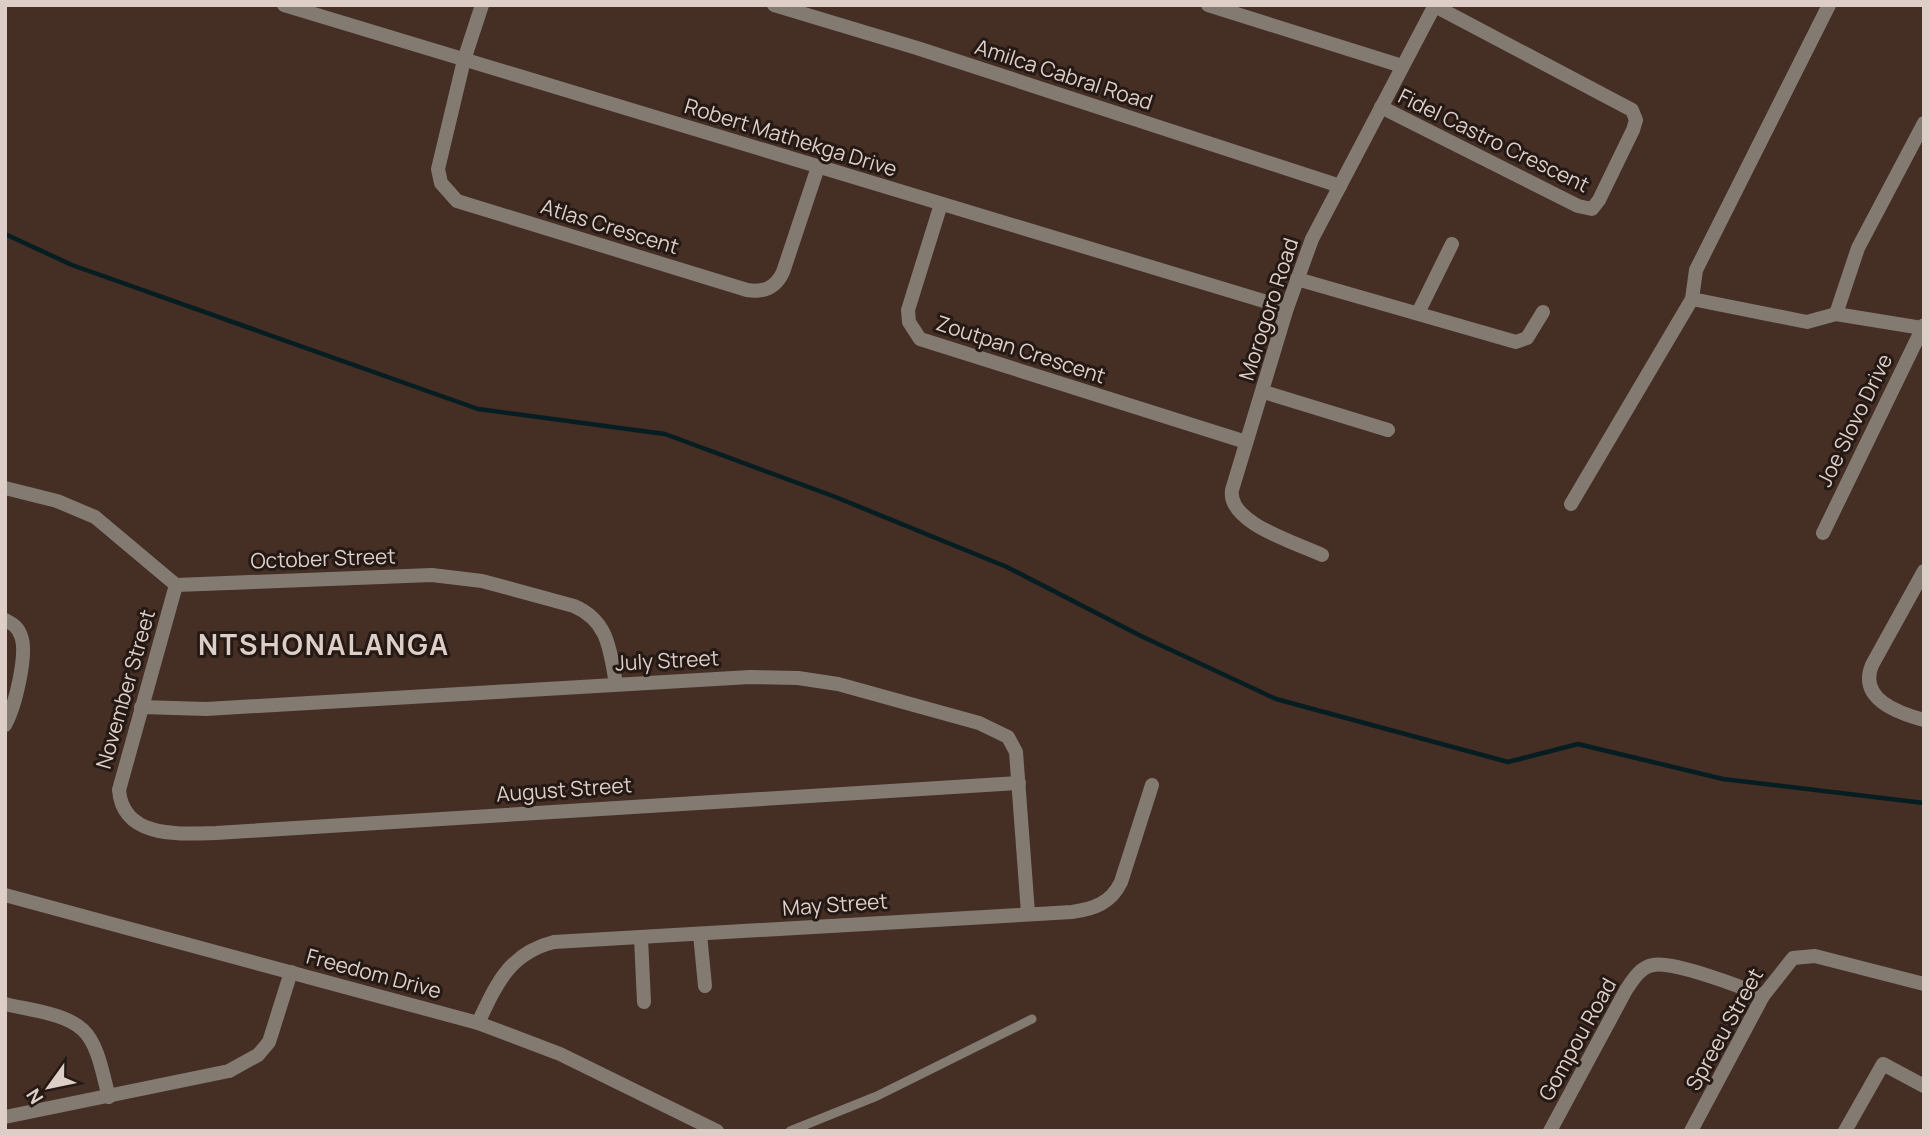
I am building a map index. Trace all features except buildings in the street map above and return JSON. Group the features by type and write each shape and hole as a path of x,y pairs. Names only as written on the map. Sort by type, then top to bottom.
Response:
{"street":[{"name":"Robert Mathekga Drive","path":"284,5 1287,308"},
{"name":"Atlas Crescent","path":"482,5 464,60 438,169 441,183 451,197 464,204 747,290 765,290 780,277 818,167"},
{"name":"Amilca Cabral Road","path":"774,5 917,48 1339,186"},
{"path":"1208,5 1402,66"},
{"path":"1571,504 1692,299 1696,270 1829,5"},
{"name":"Morogoro Road","path":"1322,555 1248,520 1234,507 1232,490 1264,392 1287,308 1312,239 1435,6"},
{"name":"Fidel Castro Crescent","path":"1381,107 1578,206 1592,209 1599,200 1633,130 1636,120 1632,110 1435,6"},
{"path":"1836,314 1858,248 1924,123"},
{"name":"Zoutpan Crescent","path":"941,204 908,310 909,323 920,339 1246,442"},
{"path":"1418,313 1452,244"},
{"path":"1297,279 1516,342 1527,338 1543,312"},
{"path":"1692,299 1807,321 1836,314 1923,326"},
{"name":"Joe Slovo Drive","path":"1823,533 1923,326"},
{"path":"1264,392 1388,430"},
{"path":"5,488 57,501 95,517 176,585"},
{"name":"October Street","path":"176,585 395,575 482,581 575,606 595,618 607,639 615,684"},
{"path":"1923,576 1872,665 1868,679 1872,692 1886,706 1924,720"},
{"name":"November Street","path":"122,805 120,782 176,585"},
{"path":"5,620 19,630 24,645 12,710 5,724"},
{"name":"July Street","path":"141,707 206,709 750,677 798,678 838,684 1002,732 1016,752 1028,913"},
{"name":"August Street","path":"122,805 134,821 143,827 190,834 1019,783"},
{"name":"May Street","path":"478,1023 502,974 532,949 554,942 1087,910 1109,900 1121,882 1152,785"},
{"name":"Freedom Drive","path":"5,895 478,1023 560,1054 718,1131"},
{"path":"700,934 705,986"},
{"path":"641,938 644,1002"},
{"name":"Spreeu Street","path":"1691,1131 1763,996 1787,963 1800,955 1815,956 1924,984"},
{"name":"Gompou Road","path":"1550,1131 1626,990 1642,970 1653,965 1664,966 1724,981 1763,996"},
{"path":"5,1117 229,1071 258,1055 269,1042 291,972"},
{"path":"5,1004 63,1019 84,1030 93,1046 109,1097"},
{"path":"1845,1131 1883,1065 1924,1086"}],"lane":[{"path":"790,1131 877,1096 1032,1018"}],"waterway":[{"path":"5,234 72,265 478,409 665,434 833,496 1007,567 1141,636 1276,699 1508,762 1578,744 1723,779 1924,803"}],"district":[{"name":"NTSHONALANGA","path":"324,644"}]}
